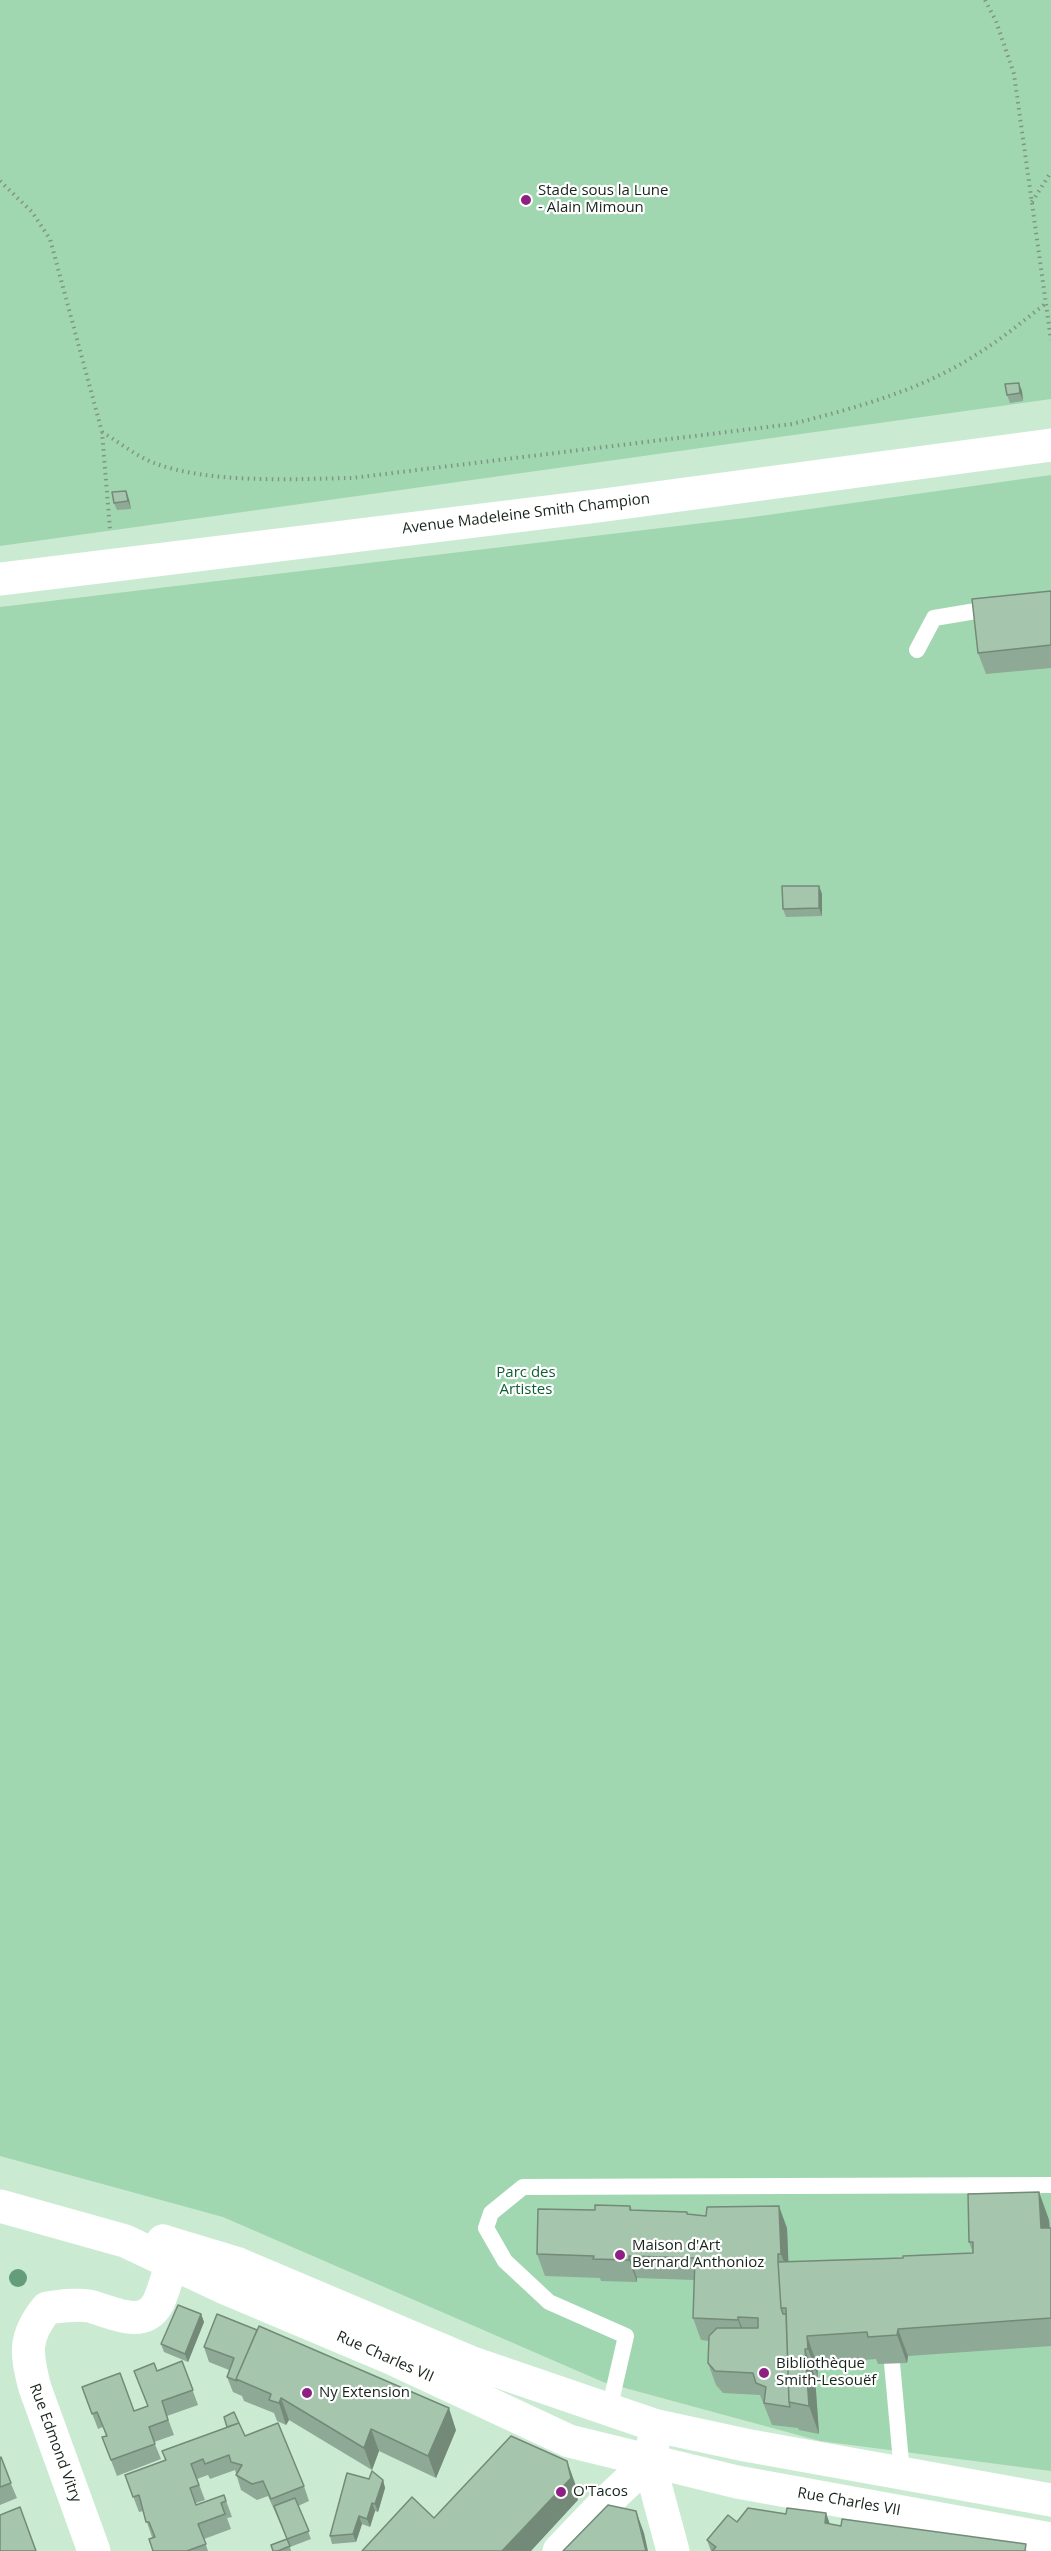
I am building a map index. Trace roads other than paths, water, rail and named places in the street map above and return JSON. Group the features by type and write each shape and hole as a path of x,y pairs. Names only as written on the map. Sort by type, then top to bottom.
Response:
{"main road":[{"name":"Avenue Madeleine Smith Champion","path":"0,579 608,504 1051,445"},
{"name":"Rue Charles VII","path":"0,2206 167,2252 236,2263 470,2362 657,2426 745,2445 1051,2500"},
{"name":"Rue Charles VII","path":"167,2252 569,2441 737,2482 1051,2539"},
{"name":"Rue Edmond Vitry","path":"94,2551 34,2388 29,2363 28,2343 31,2330 47,2308 72,2305 90,2306 121,2317 143,2316 151,2312 158,2304 167,2252"},
{"path":"657,2426 649,2462 673,2551"},
{"path":"559,2551 649,2462"}],"lane":[{"path":"917,650 934,618 1016,604"},
{"path":"609,2410 626,2336 549,2302 505,2261 486,2228 491,2213 523,2187 1051,2185"},
{"path":"892,2364 902,2473"}],"place":[{"name":"Stade sous la Lune - Alain Mimoun","path":"526,200"},
{"name":"Maison d'Art Bernard Anthonioz","path":"620,2255"},
{"name":"Bibliothèque Smith-Lesouëf","path":"764,2373"},
{"name":"Ny Extension","path":"307,2393"},
{"name":"O'Tacos","path":"561,2492"}],"park label":[{"name":"Parc des Artistes","path":"526,1382"}]}
